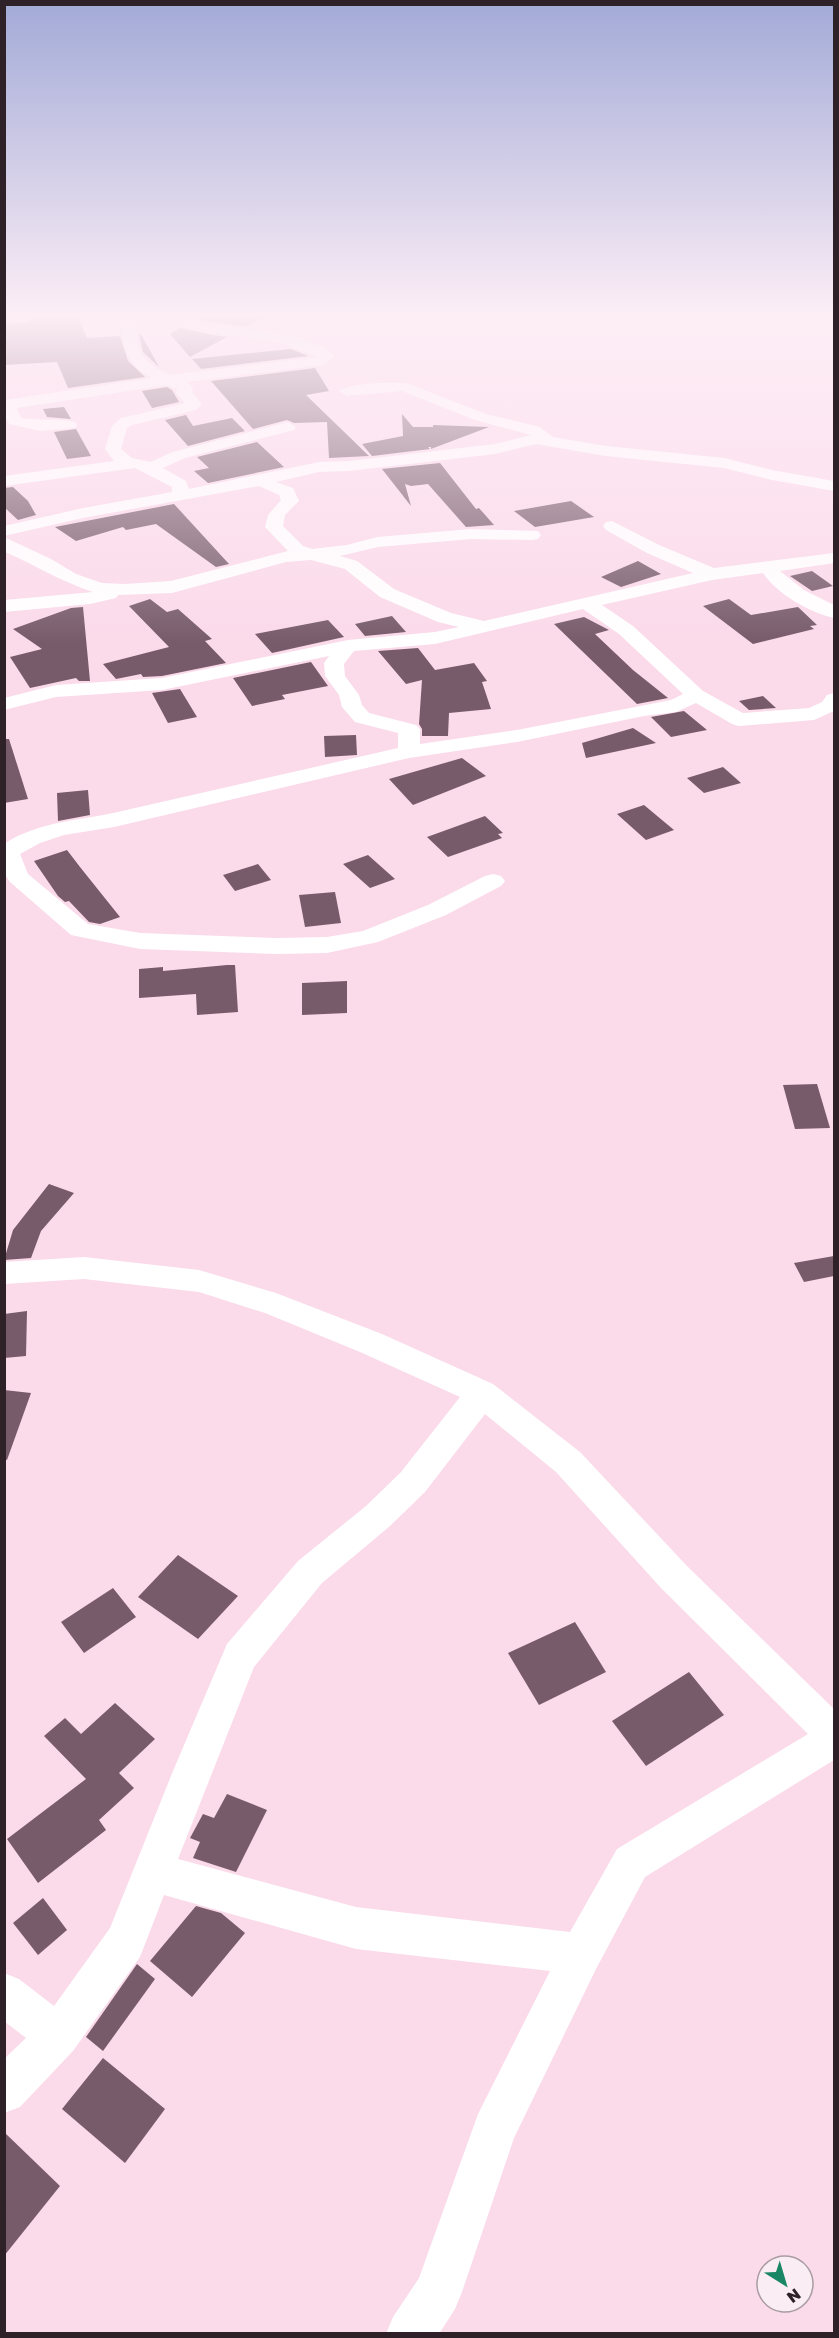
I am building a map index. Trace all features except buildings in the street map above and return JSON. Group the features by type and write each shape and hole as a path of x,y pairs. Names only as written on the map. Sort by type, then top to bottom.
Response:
{"street":[{"path":"35,425 66,425"},
{"path":"121,425 113,449 125,460 122,464"},
{"path":"514,425 534,430 550,441"},
{"path":"152,467 179,455 288,427"},
{"path":"4,531 319,467 349,466 495,449 536,439 606,451 724,463 772,476 834,486"},
{"path":"4,481 135,462 152,467 180,485 181,494"},
{"path":"265,479 266,484 287,492 290,501 278,511 273,520 274,527 297,550 351,565 387,593 445,618 488,626"},
{"path":"612,526 653,549 712,574"},
{"path":"4,542 11,548 45,563 69,578 100,588 125,590 172,587 285,557 348,550 377,542 471,534 532,535"},
{"path":"4,704 56,691 162,684 348,646 435,638 712,574 834,558"},
{"path":"768,567 772,576 834,612"},
{"path":"4,606 90,598 125,590"},
{"path":"588,604 626,630 696,695 739,720 814,714 829,706 834,699"},
{"path":"348,646 334,663 335,676 349,695 352,707 362,718 409,729 409,752"},
{"path":"493,881 437,910 369,937 327,945 278,946 140,941 80,930 18,877 8,852 13,839 74,825 114,820 409,752 517,736 644,710 676,706 696,695"},
{"path":"4,1273 84,1268 199,1281 276,1305 370,1343 482,1393 568,1462 674,1577 834,1734"},
{"path":"4,2091 58,2036 125,1942 240,1656 310,1572 378,1516 413,1482 482,1393"},
{"path":"410,2334 438,2292 494,2130 581,1954 631,1863 834,1739"},
{"path":"152,1872 356,1928 581,1954"},
{"path":"4,1994 58,2036"}]}
